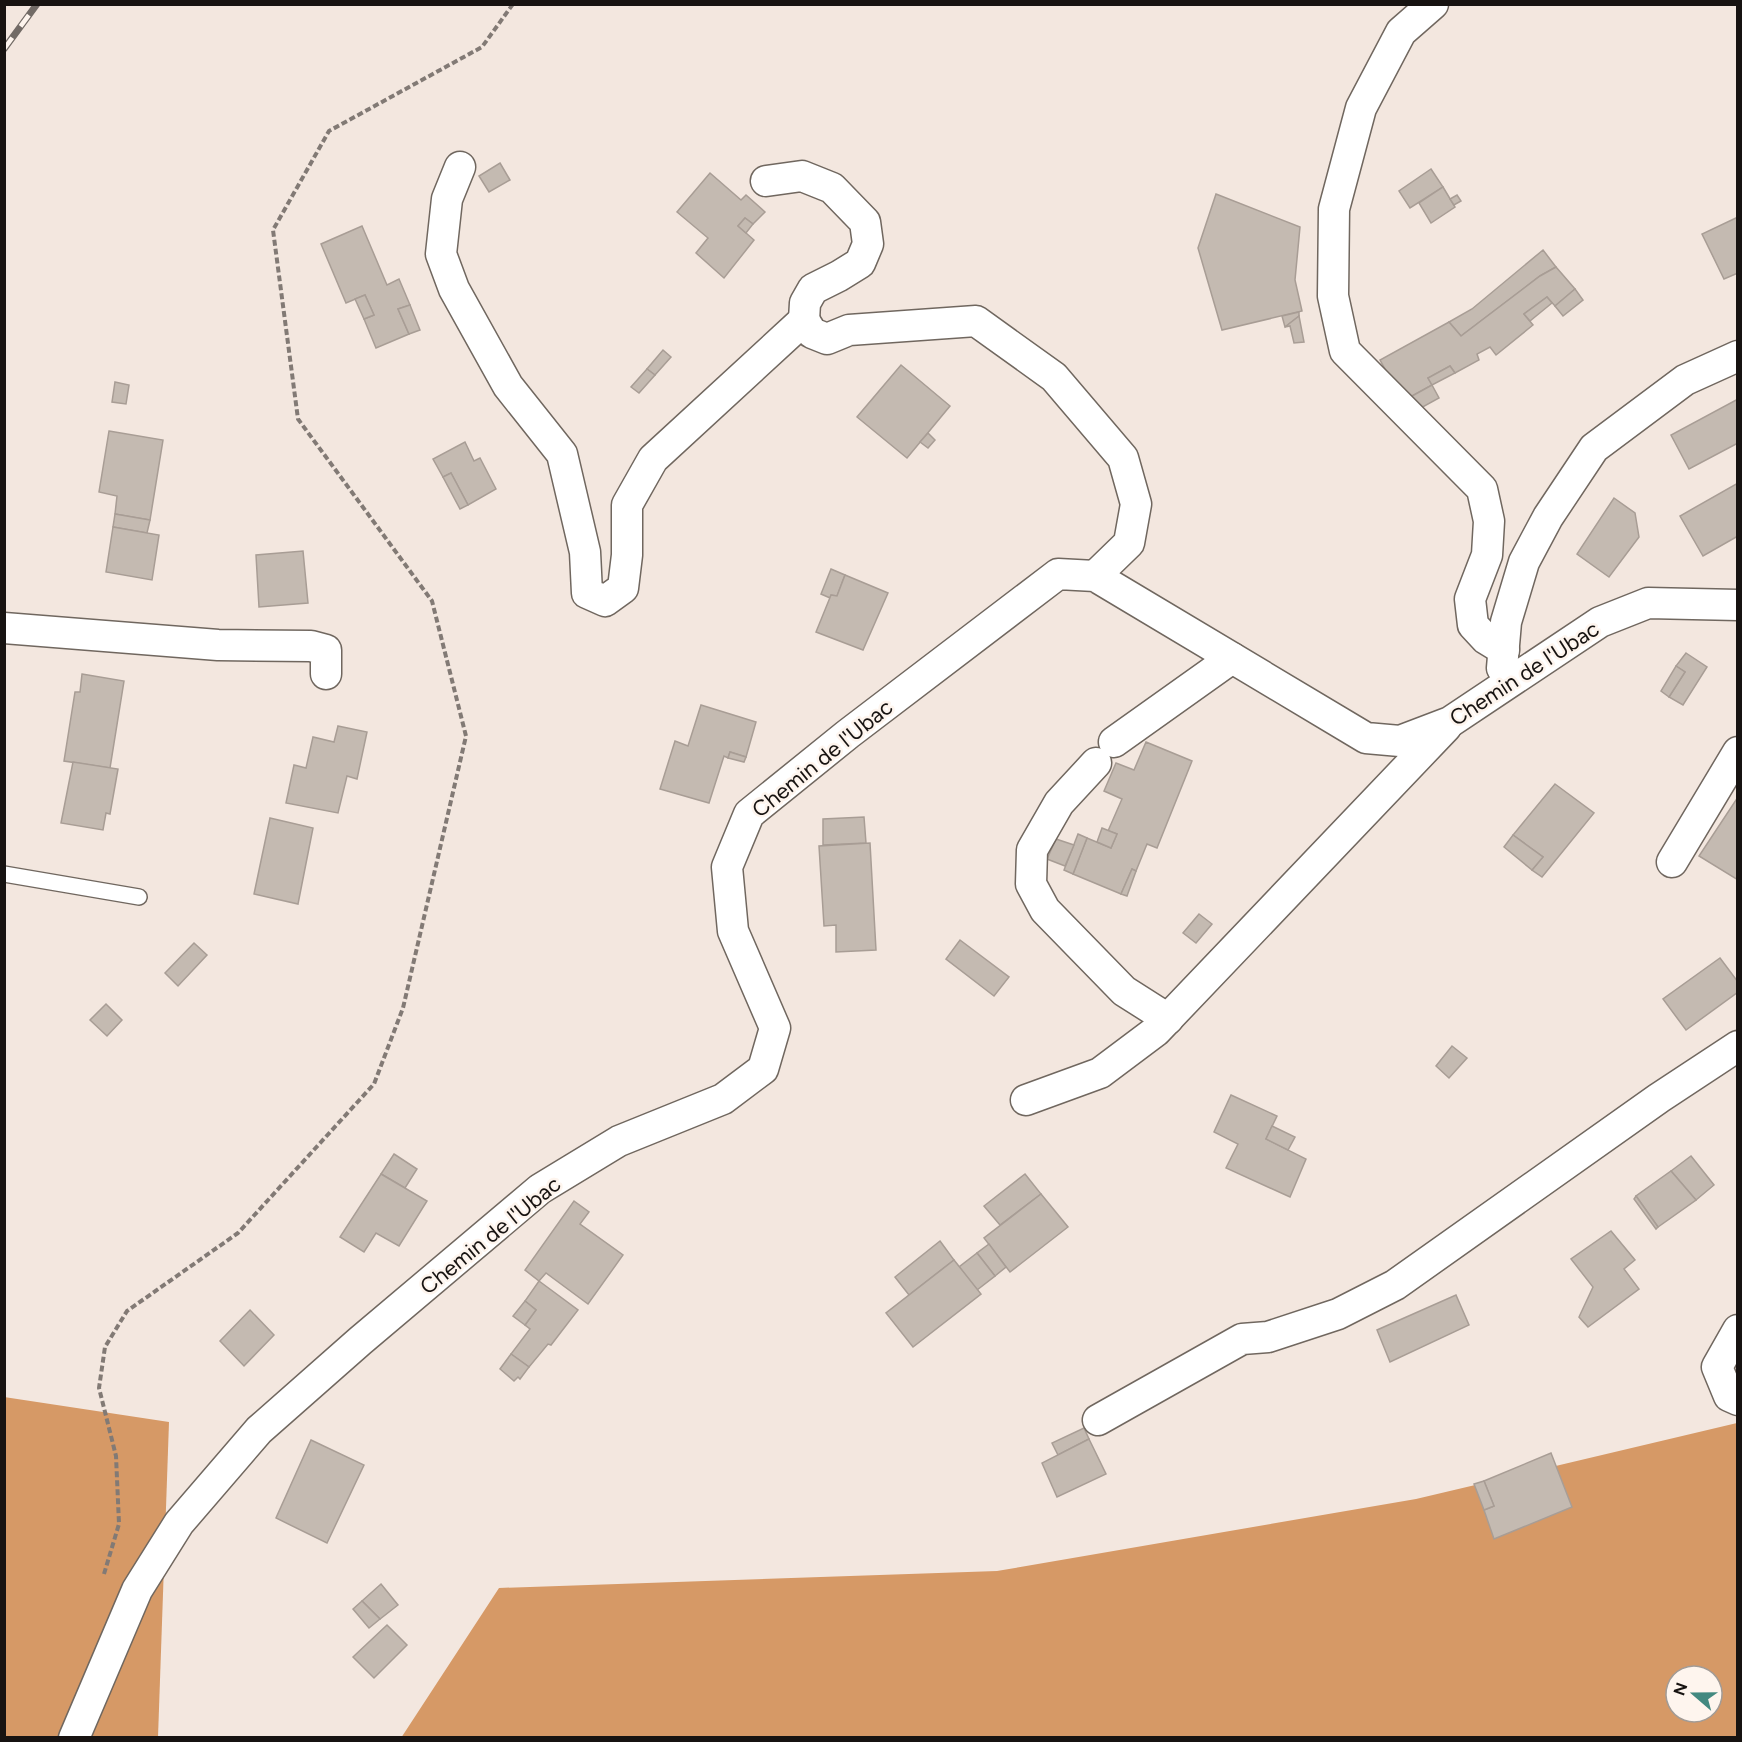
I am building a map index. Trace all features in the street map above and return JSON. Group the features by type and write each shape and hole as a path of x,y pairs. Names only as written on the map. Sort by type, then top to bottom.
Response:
{"street":[{"path":"1433,4 1401,32 1361,108 1334,209 1333,296 1345,351 1482,489 1489,521 1487,555 1470,599 1473,625 1486,639 1504,650"},
{"path":"460,167 447,199 441,254 454,289 508,386 562,454 585,552 587,593 605,601 623,588 627,555 627,506 653,459 804,320"},
{"path":"766,181 802,176 832,188 865,222 868,244 860,263 813,289 805,303 804,320 812,333 827,339 849,330 976,321 1054,377 1123,458 1136,504 1129,543 1095,576"},
{"path":"1500,689 1506,621 1524,562 1548,517 1594,448 1685,380 1737,357"},
{"name":"Chemin de l'Ubac","path":"74,1737 137,1590 179,1523 259,1430 360,1341 540,1189 619,1140 723,1099 763,1069 775,1028 733,931 728,867 749,814 848,734 1058,574 1095,576 1366,738 1400,741 1450,722 1600,622 1648,603 1737,605"},
{"path":"4,628 218,645 311,646 326,650 326,674"},
{"path":"1168,1019 1124,991 1045,910 1031,884 1032,850 1059,802 1105,753 1232,658"},
{"path":"1026,1100 1100,1073 1156,1031 1450,722"},
{"path":"1672,862 1737,752"},
{"path":"1098,1420 1242,1339 1268,1338 1338,1314 1395,1286 1659,1098 1737,1046"},
{"path":"1737,1330 1716,1367 1729,1396 1737,1400"}],"lane":[{"path":"4,874 139,897"}],"path":[{"path":"104,1575 119,1524 116,1456 99,1388 105,1347 127,1311 238,1233 374,1084 403,1008 466,736 432,601 298,419 273,230 329,130 482,47 513,4"}],"shaded area":[{"path":"4,1397 169,1422 158,1737 5,1737"},
{"path":"1737,1423 1737,1737 401,1738 499,1588 997,1571 1416,1499"}],"building":[{"path":"500,163 510,180 489,192 479,176"},
{"path":"1431,169 1443,187 1410,208 1399,191"},
{"path":"710,173 741,200 746,195 765,212 753,224 745,218 738,226 754,240 724,278 696,253 708,238 677,212"},
{"path":"1443,187 1455,207 1431,223 1419,203"},
{"path":"1216,194 1300,227 1295,280 1302,311 1222,330 1198,248"},
{"path":"1457,195 1461,201 1454,205 1450,199"},
{"path":"1738,217 1738,273 1724,279 1702,234"},
{"path":"745,218 753,224 746,233 738,226"},
{"path":"362,226 387,285 399,279 410,305 398,309 409,334 376,348 364,319 374,315 365,295 346,303 321,244"},
{"path":"1543,250 1556,267 1540,276 1461,336 1449,322 1472,309"},
{"path":"1556,267 1575,289 1555,306 1547,297 1524,314 1533,325 1496,355 1490,347 1477,354 1479,360 1455,373 1450,366 1428,378 1432,385 1403,401 1380,360 1449,322 1461,336 1540,276"},
{"path":"1575,289 1583,300 1563,316 1555,306"},
{"path":"365,295 374,315 364,319 355,299"},
{"path":"1547,297 1552,303 1530,321 1524,314"},
{"path":"410,305 420,330 409,334 398,309"},
{"path":"1299,312 1299,316 1285,327 1282,316"},
{"path":"1299,316 1304,342 1294,343 1290,326 1285,327"},
{"path":"663,350 671,357 655,375 647,369"},
{"path":"901,365 950,406 907,458 857,417"},
{"path":"1450,366 1455,373 1432,385 1428,378"},
{"path":"647,369 655,375 639,393 631,387"},
{"path":"115,382 129,385 126,404 112,402"},
{"path":"1432,385 1439,398 1410,414 1403,401"},
{"path":"1738,399 1738,443 1689,469 1671,435"},
{"path":"109,431 163,440 150,520 115,514 117,496 99,492"},
{"path":"928,433 935,440 928,448 920,442"},
{"path":"465,442 474,461 480,458 496,489 468,505 451,473 443,477 433,459"},
{"path":"451,473 468,505 460,509 443,477"},
{"path":"1738,483 1738,536 1703,556 1680,516"},
{"path":"1614,498 1635,513 1639,537 1609,577 1577,554"},
{"path":"115,514 150,520 147,533 113,527"},
{"path":"113,527 159,535 152,580 106,572"},
{"path":"303,551 308,603 259,607 256,555"},
{"path":"831,569 845,575 837,596 831,595 830,598 821,594"},
{"path":"845,575 888,593 863,650 816,632 831,595 837,596"},
{"path":"1686,653 1707,667 1683,705 1669,697 1685,672 1676,666"},
{"path":"1676,666 1685,672 1669,697 1661,691"},
{"path":"82,674 124,681 110,768 64,761 75,692 80,692"},
{"path":"701,705 756,722 746,757 730,752 728,758 724,756 709,803 660,789 675,741 688,746"},
{"path":"338,726 367,732 357,779 347,776 338,813 286,803 294,765 306,768 313,737 334,742"},
{"path":"1146,742 1192,761 1157,848 1147,844 1136,871 1132,869 1121,894 1073,874 1087,838 1111,848 1117,834 1108,831 1122,799 1104,791 1116,763 1134,770"},
{"path":"730,752 746,757 744,762 728,758"},
{"path":"73,762 118,769 110,814 106,813 103,830 61,823"},
{"path":"1555,784 1594,813 1542,877 1532,870 1543,857 1513,835"},
{"path":"1738,797 1738,880 1699,856"},
{"path":"864,817 866,843 823,845 823,819"},
{"path":"270,818 313,828 298,904 254,894"},
{"path":"1102,828 1117,834 1111,848 1097,842"},
{"path":"1078,834 1087,838 1073,874 1064,870"},
{"path":"1513,835 1543,857 1532,870 1504,847"},
{"path":"1056,839 1074,845 1065,866 1047,859"},
{"path":"870,843 876,950 836,952 836,925 824,926 819,846"},
{"path":"1132,869 1136,871 1127,896 1121,894"},
{"path":"1199,914 1212,924 1196,943 1183,933"},
{"path":"960,940 1009,977 994,996 946,959"},
{"path":"194,943 207,955 178,986 165,973"},
{"path":"1720,958 1738,982 1738,992 1686,1030 1663,999"},
{"path":"106,1004 122,1020 107,1036 90,1020"},
{"path":"1452,1046 1467,1058 1449,1078 1436,1066"},
{"path":"1231,1095 1277,1116 1266,1139 1306,1159 1290,1197 1226,1168 1238,1144 1214,1132"},
{"path":"1272,1126 1295,1137 1288,1150 1266,1139"},
{"path":"394,1154 417,1169 405,1188 381,1174"},
{"path":"1691,1156 1714,1185 1696,1200 1671,1171"},
{"path":"1671,1171 1696,1200 1658,1227 1636,1196"},
{"path":"381,1174 427,1201 399,1246 376,1233 364,1252 340,1237"},
{"path":"1025,1174 1041,1194 1000,1225 984,1206"},
{"path":"1041,1194 1068,1227 1010,1272 984,1238"},
{"path":"1636,1196 1658,1227 1656,1229 1634,1199"},
{"path":"574,1201 589,1212 580,1224 623,1255 588,1304 546,1273 539,1281 525,1270"},
{"path":"1611,1231 1635,1260 1624,1269 1639,1289 1588,1327 1579,1317 1593,1287 1571,1259"},
{"path":"940,1241 954,1260 909,1295 895,1277"},
{"path":"989,1244 1006,1267 995,1276 977,1253"},
{"path":"977,1253 995,1276 977,1290 959,1267"},
{"path":"954,1260 981,1294 913,1347 886,1313"},
{"path":"539,1281 578,1310 551,1345 548,1344 529,1367 511,1354 530,1329 525,1325 536,1310 525,1301"},
{"path":"1456,1295 1469,1325 1390,1362 1377,1330"},
{"path":"525,1301 536,1310 525,1325 513,1316"},
{"path":"250,1310 274,1335 244,1366 220,1341"},
{"path":"511,1354 529,1367 520,1379 518,1377 514,1381 500,1369"},
{"path":"1084,1428 1089,1439 1058,1455 1052,1443"},
{"path":"1089,1439 1106,1474 1057,1497 1042,1463"},
{"path":"311,1440 364,1465 327,1543 276,1518"},
{"path":"1551,1453 1572,1507 1494,1539 1484,1510 1494,1506 1484,1481"},
{"path":"1484,1481 1494,1506 1484,1510 1474,1484"},
{"path":"381,1584 398,1605 380,1619 362,1601"},
{"path":"362,1601 380,1619 369,1628 353,1609"},
{"path":"387,1625 407,1645 374,1678 353,1657"}],"railway":[{"path":"4,49 37,4"}]}
